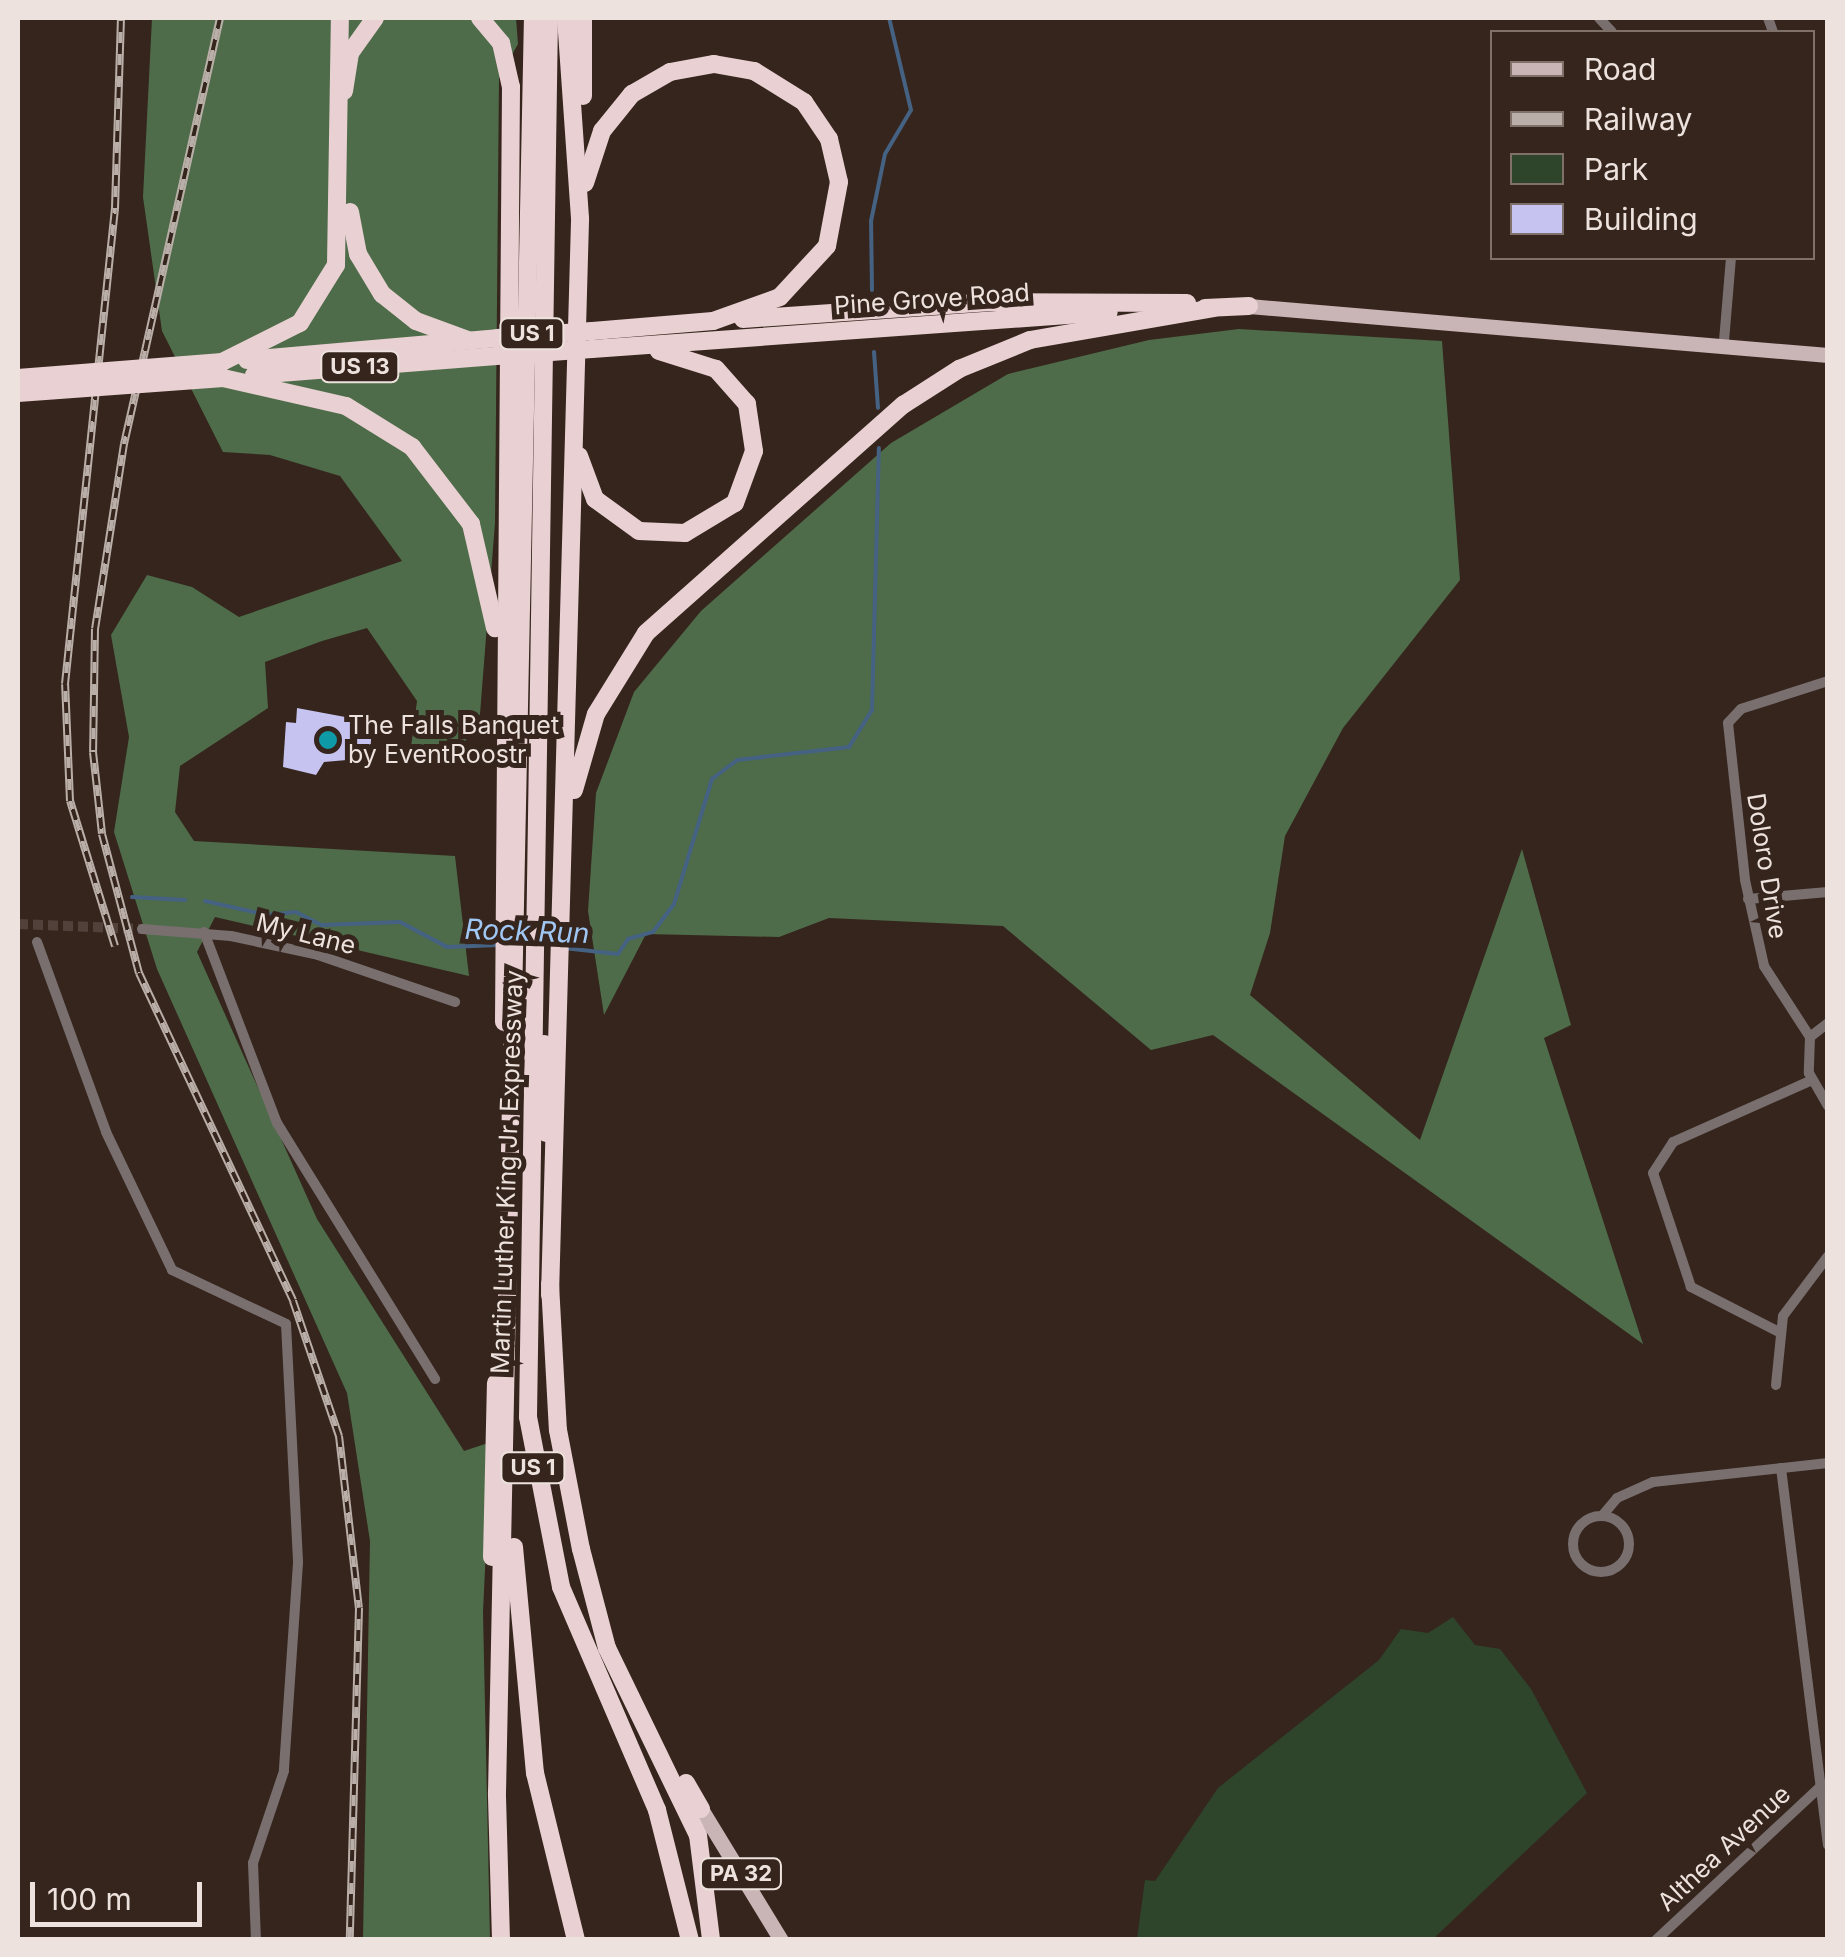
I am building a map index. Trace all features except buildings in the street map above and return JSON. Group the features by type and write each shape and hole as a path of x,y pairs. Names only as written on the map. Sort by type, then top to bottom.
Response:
{"highway":[{"path":"222,370 300,324 336,265 340,18"},
{"path":"376,18 353,44 344,80 354,241 392,304 468,340"},
{"path":"480,18 501,43 512,87 502,742"},
{"name":"US 1","path":"512,922 533,18"},
{"name":"US 1","path":"549,18 539,919 549,968"},
{"path":"566,18 580,218 564,925 549,968 550,1295 562,1459 589,1579 620,1680 698,1835 711,1940"},
{"path":"577,161 583,18"},
{"path":"580,218 602,130 644,85 714,64 754,71 792,92 815,114 834,154 840,195 832,233 791,289 713,322"},
{"name":"Pine Grove Road","path":"713,322 991,302 1249,306"},
{"name":"Pine Grove Road","path":"618,347 1249,306"},
{"path":"564,864 584,746 622,664 675,604 903,405 960,369 1030,340 1213,308"},
{"name":"US 13","path":"18,378 222,370 592,340 713,322"},
{"name":"US 13","path":"18,394 468,340 496,347"},
{"name":"US 13","path":"592,340 618,347"},
{"path":"575,432 594,499 639,530 673,535 708,525 747,482 754,429 734,386 691,358 618,347"},
{"path":"222,370 346,406 396,435 439,474 471,524 489,577 512,922 492,1578 497,1792"},
{"name":"Martin Luther King Jr. Expressway","path":"549,968 526,1358 534,1475 566,1601 662,1823 690,1940"},
{"name":"Martin Luther King Jr. Expressway","path":"502,1940 497,1792 507,1487 511,969"},
{"path":"507,1487 536,1773 576,1940"},
{"path":"589,1579 642,1702 702,1808"}],"main road":[{"name":"Pine Grove Road","path":"1249,306 1828,356"},
{"name":"Pine Grove Road","path":"1621,336 1724,342 1828,356"},
{"name":"PA 32","path":"702,1808 781,1940"}],"street":[{"path":"1724,342 1731,260"},
{"name":"Doloro Drive","path":"1828,681 1741,709 1728,723 1748,899 1764,966 1810,1038 1812,1080 1828,1106"},
{"path":"1748,899 1828,892"},
{"name":"My Lane","path":"142,928 204,932 318,955 455,1002"},
{"path":"204,932 277,1123 435,1379"},
{"path":"37,942 106,1132 172,1270 286,1324 298,1563 284,1771 253,1863 256,1940"},
{"path":"1810,1038 1828,1023"},
{"path":"1777,1331 1691,1288 1653,1173 1673,1142 1812,1080"},
{"path":"1776,1386 1777,1331 1793,1295 1828,1256"},
{"path":"1602,1516 1624,1528 1629,1545 1622,1564 1604,1572 1583,1567 1573,1550 1581,1524 1602,1516 1617,1498 1652,1482 1828,1462"},
{"path":"1781,1468 1822,1759 1820,1788 1828,1846"},
{"name":"Althea Avenue","path":"1656,1940 1820,1788"}],"green space":[{"path":"152,18 516,18 518,44 499,78 495,523 480,714 461,749 411,747 417,701 367,628 322,641 265,662 268,708 180,766 175,812 194,841 455,856 469,976 215,917 197,952 317,1219 464,1451 491,1442 483,1612 490,1939 363,1939 370,1541 347,1393 157,969 114,832 129,737 111,635 147,575 192,587 239,617 402,561 340,476 270,455 223,452 162,331 143,197"},
{"path":"1239,329 1442,341 1460,580 1343,728 1285,836 1270,933 1250,995 1420,1140 1522,849 1571,1025 1544,1038 1643,1344 1213,1035 1151,1050 1003,926 829,918 779,937 646,934 604,1015 588,911 596,793 634,692 701,611 891,443 1008,374 1149,340"},
{"path":"1453,1617 1475,1645 1500,1649 1531,1689 1587,1793 1433,1939 1137,1939 1145,1880 1155,1881 1218,1788 1379,1660 1401,1629 1428,1633"}],"waterway":[{"name":"Rock Run","path":"872,290 871,221 885,154 911,110 889,18"},
{"name":"Rock Run","path":"874,352 878,408"},
{"name":"Rock Run","path":"564,948 618,954 628,939 653,932 674,904 712,779 737,760 849,747 872,710 879,448"},
{"name":"Rock Run","path":"132,897 185,900"},
{"name":"Rock Run","path":"205,901 267,915 296,912 322,925 400,922 447,947 499,945"}],"tunnel":[{"path":"18,924 142,929"}],"railway":[{"path":"115,946 70,801 65,684 115,208 121,18"},
{"path":"220,18 124,444 95,629 93,752 102,834 139,973 293,1301 339,1436 359,1608 350,1940"}],"place":[{"name":"The Falls Banquet by EventRoostr","path":"328,740"}]}
